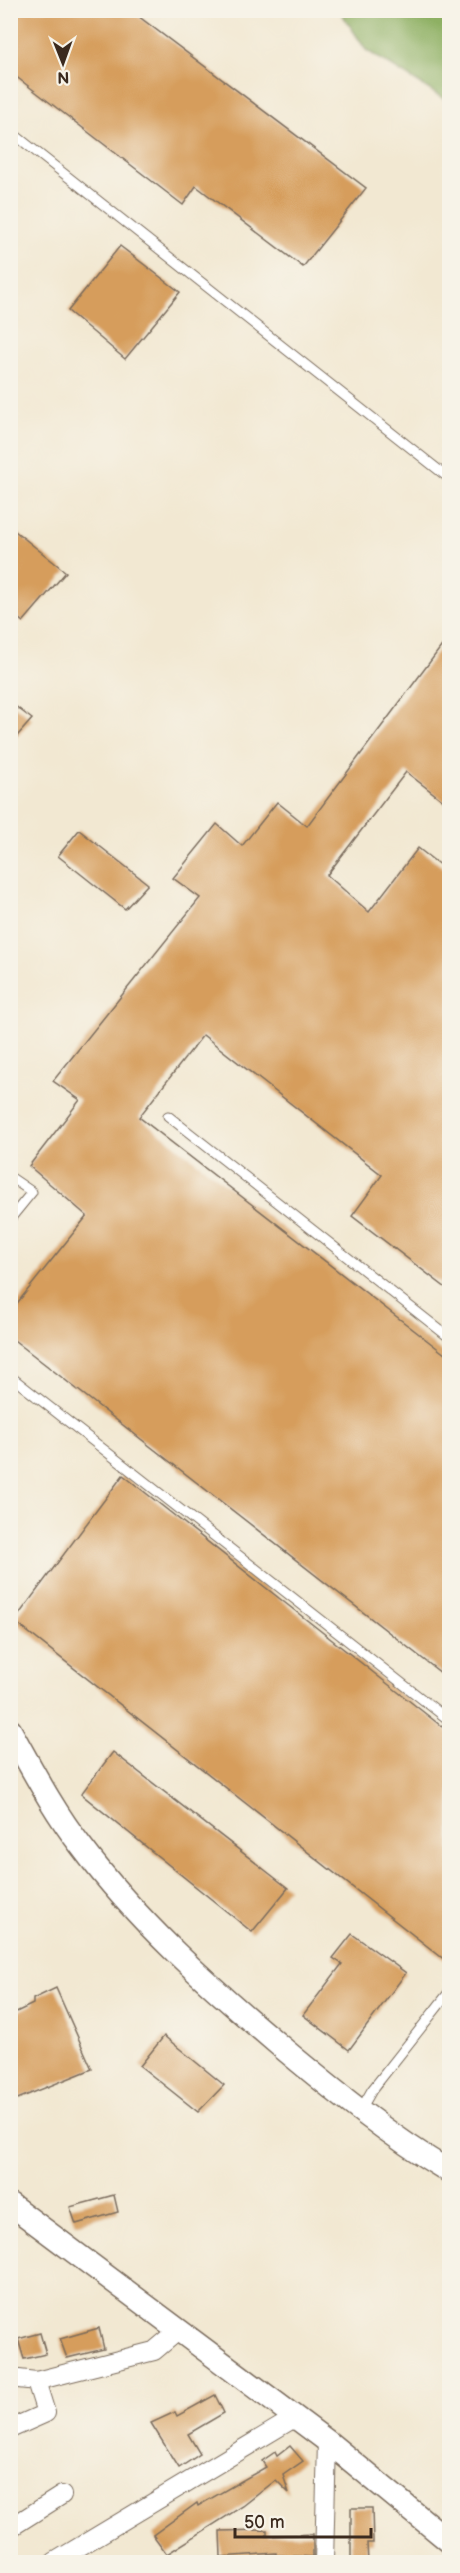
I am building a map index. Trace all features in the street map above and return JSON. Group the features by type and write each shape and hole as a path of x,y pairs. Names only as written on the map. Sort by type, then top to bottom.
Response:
{"street":[{"path":"10,1730 40,1784 80,1845 157,1937 213,1990 359,2113 450,2172"},
{"path":"10,2204 327,2441 450,2541"},
{"path":"10,2378 36,2382 154,2351 179,2330"},
{"path":"10,2429 46,2413 36,2382"},
{"path":"54,2562 296,2418"},
{"path":"324,2562 327,2441"},
{"path":"10,2528 62,2495"}],"lane":[{"path":"10,131 450,479"},
{"path":"168,1116 450,1338"},
{"path":"10,1177 32,1192 10,1219"},
{"path":"10,1376 450,1721"},
{"path":"359,2113 372,2090 450,1991"}],"green space":[{"path":"340,11 449,11 449,102 366,50"}],"building":[{"path":"10,10 130,10 366,188 303,267 196,186 183,205 10,72"},
{"path":"120,246 180,292 125,359 68,311"},
{"path":"10,527 66,572 23,622 10,612"},
{"path":"450,635 450,806 406,772 327,875 369,912 418,848 450,873 450,1291 352,1216 382,1175 203,1035 139,1117 450,1358 450,1680 10,1337 10,1312 87,1216 29,1166 80,1100 53,1081 200,898 173,878 217,824 242,846 277,802 307,826"},
{"path":"10,702 32,719 10,744"},
{"path":"79,830 148,884 125,909 58,856"},
{"path":"123,1475 450,1733 450,1964 14,1621"},
{"path":"113,1752 288,1888 252,1932 81,1794"},
{"path":"352,1934 406,1973 349,2050 303,2015 342,1964 333,1958"},
{"path":"56,1988 92,2069 10,2102 10,2015 33,2004 33,1999"},
{"path":"164,2036 224,2085 198,2112 140,2066"},
{"path":"114,2195 118,2212 76,2224 70,2207"},
{"path":"99,2328 104,2349 67,2358 60,2339"},
{"path":"40,2333 46,2354 24,2359 18,2339"},
{"path":"215,2395 224,2413 188,2434 200,2454 179,2468 151,2423 175,2412 177,2416"},
{"path":"290,2446 303,2461 283,2475 289,2493 276,2480 243,2506 167,2554 153,2535 197,2503 198,2506 266,2467 262,2461 275,2452 277,2456"},
{"path":"351,2508 372,2508 373,2543 367,2543 368,2562 351,2562"},
{"path":"267,2530 267,2536 313,2534 313,2557 276,2555 276,2553 221,2557 220,2531"}]}
